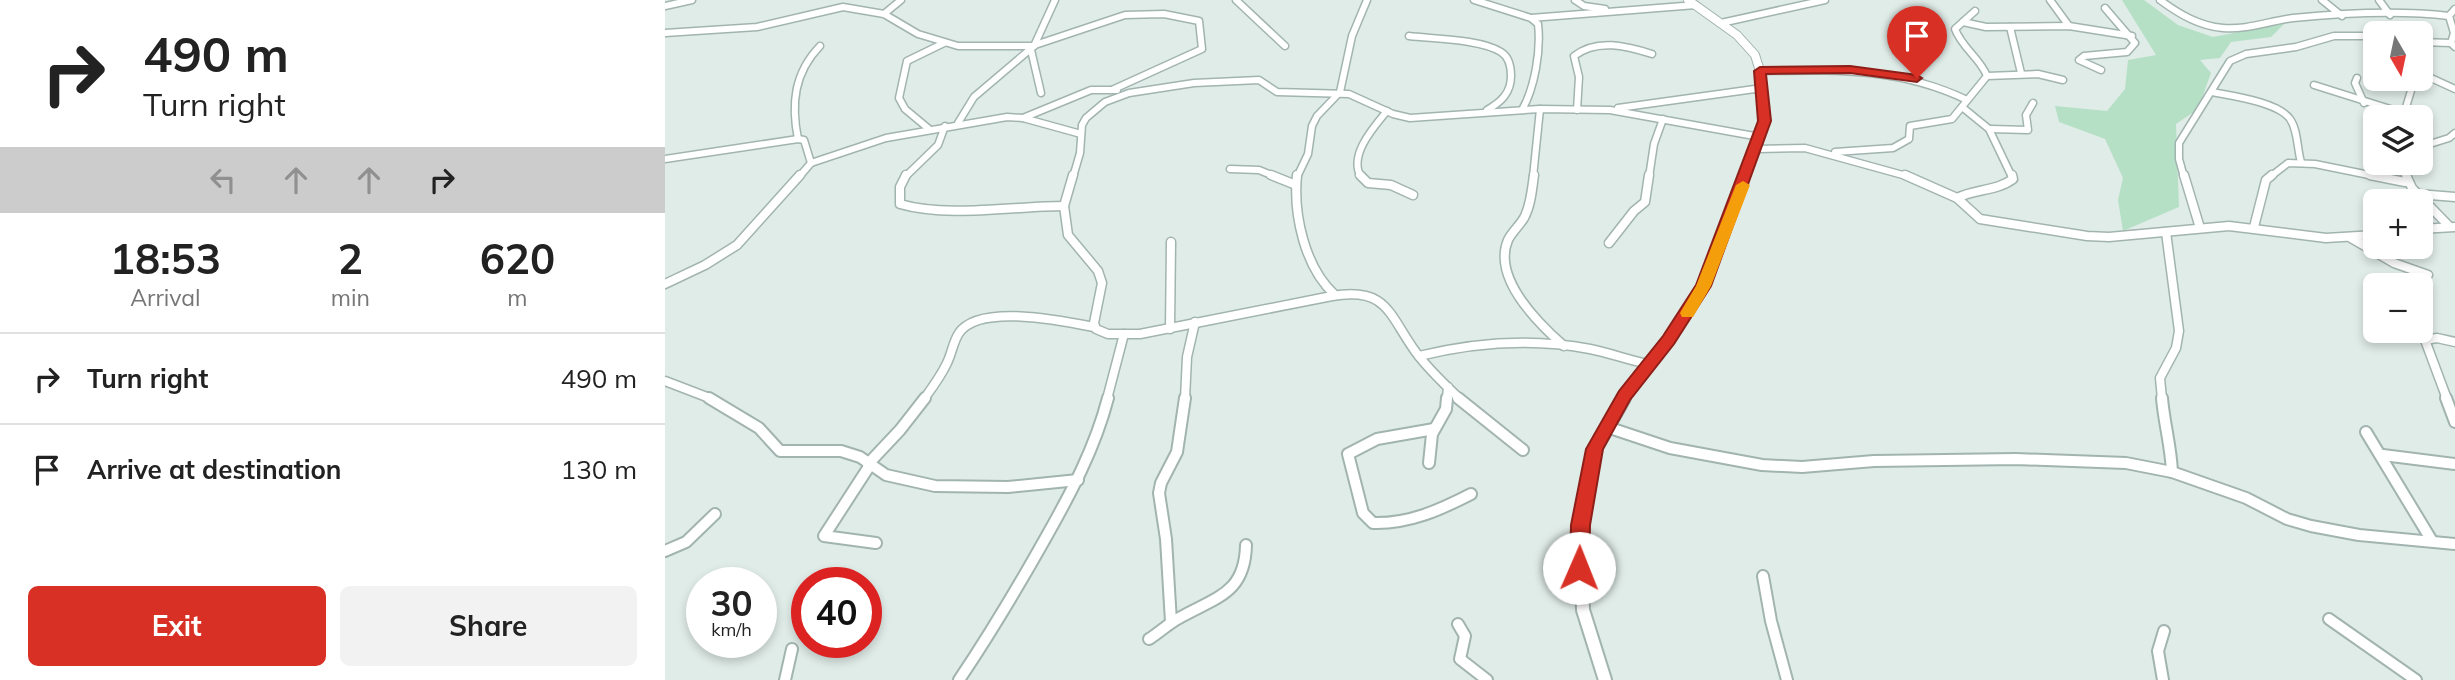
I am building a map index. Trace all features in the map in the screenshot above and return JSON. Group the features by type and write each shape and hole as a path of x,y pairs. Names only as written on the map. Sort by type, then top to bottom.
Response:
{"street":[{"path":"665,6 692,0"},
{"path":"884,14 901,0"},
{"path":"958,123 974,97 1033,47 1055,0"},
{"path":"1236,0 1285,46"},
{"path":"1335,296 1320,284 1311,269 1296,185 1297,174 1308,154 1312,126 1317,116 1340,92 1352,36 1367,0"},
{"path":"1474,0 1531,19 1538,24 1540,49 1533,70 1534,88 1522,110"},
{"path":"1575,0 1584,6 1618,12"},
{"path":"1721,23 1825,0"},
{"path":"2050,0 2069,26"},
{"path":"2160,0 2183,17 2207,26 2245,28 2297,18 2390,15 2452,21"},
{"path":"2322,0 2343,16"},
{"path":"2379,0 2390,15"},
{"path":"1531,19 1692,3 1737,35 1755,55 1762,88 1765,121 1703,286 1669,340 1625,395 1595,449 1589,468 1580,525 1580,583 1583,610 1605,680"},
{"path":"665,33 757,27 843,6 884,14 918,34 944,43 989,47 1033,47 1063,39 1104,19 1119,16 1168,15 1199,21 1202,49 1114,89"},
{"path":"2101,70 2080,60 2084,56 2131,51 2136,43 2105,8"},
{"path":"2433,43 2453,45 2455,33 2452,21 2455,9"},
{"path":"1975,11 1955,29 1968,53 1984,68 1987,76"},
{"path":"1963,22 2010,27 2069,26 2132,36"},
{"path":"2010,27 2021,73"},
{"path":"2200,228 2191,206 2179,159 2179,143 2230,61 2238,56 2296,47 2334,36 2363,35"},
{"path":"1409,36 1481,46 1501,52 1507,59 1511,72 1508,93 1503,101 1485,111"},
{"path":"929,129 905,109 898,98 907,61 944,43"},
{"path":"798,139 792,96 794,85 811,54 820,46"},
{"path":"1577,110 1579,77 1574,55 1578,51 1607,46 1631,47 1651,54"},
{"path":"1033,47 1041,93"},
{"path":"1760,71 1875,71 1925,81 1965,104 1990,130 1997,148 2009,164 2013,179 2007,184 1978,188 1957,198"},
{"path":"1830,153 1899,146 1909,139 1910,126 1945,122 1958,114 1987,76 2021,73 2063,80"},
{"path":"2357,78 2355,83 2364,103"},
{"path":"1094,327 1101,283 1098,271 1068,235 1064,206 1080,153 1081,134 1086,118 1105,102 1129,93 1238,79 1259,80 1277,92 1340,92 1410,118 1485,111 1610,110 1762,88"},
{"path":"2433,79 2455,89"},
{"path":"2314,85 2370,105"},
{"path":"665,284 705,265 737,245 811,163 886,138 958,123 1023,118 1091,90 1114,89 1129,93"},
{"path":"2212,92 2259,103 2287,116 2292,121 2293,136 2301,162"},
{"path":"1990,130 2028,130 2027,115 2033,103"},
{"path":"1540,109 1537,156 1526,214 1511,233 1506,257 1513,285 1545,329 1565,346"},
{"path":"1610,110 1760,136"},
{"path":"1387,111 1364,140 1358,172 1361,179 1369,183 1392,185 1399,191 1413,195"},
{"path":"1023,118 1081,134"},
{"path":"1609,243 1634,211 1645,202 1654,144 1663,118"},
{"path":"945,126 941,142 900,186 900,204 916,208 966,209 1064,206"},
{"path":"2433,143 2455,133"},
{"path":"665,159 798,139 807,144 811,163"},
{"path":"1756,149 1805,148 1889,169 1957,198 1980,219 1995,223 2087,236 2254,227 2310,237 2363,236"},
{"path":"2254,227 2266,180 2288,163 2301,162 2405,182"},
{"path":"1230,169 1259,170 1296,185"},
{"path":"2403,175 2405,182 2413,189"},
{"path":"2433,195 2455,197"},
{"path":"2433,207 2455,234"},
{"path":"2166,232 2179,331 2176,348 2160,378 2164,421 2171,445 2172,472"},
{"path":"2351,238 2386,260 2422,273"},
{"path":"1170,329 1171,242"},
{"path":"876,543 824,536 869,465 892,442 945,368 957,334 980,319 1025,317 1094,327 1107,334 1124,334 1170,329 1257,308 1361,293 1383,302 1419,356 1448,387 1474,412 1514,440 1523,450"},
{"path":"1171,622 1166,539 1159,493 1161,483 1177,452 1188,376 1187,357 1195,322"},
{"path":"959,680 1004,613 1078,480 1102,419 1124,334"},
{"path":"2455,342 2437,338 2425,340 2455,422"},
{"path":"1419,356 1469,344 1515,342 1591,349 1648,364"},
{"path":"665,381 701,393 759,428 780,451 848,453 860,457 891,477 936,485 1014,486 1078,480"},
{"path":"1429,463 1434,429 1446,409 1448,387"},
{"path":"1607,427 1671,448 1762,465 1802,467 1874,461 2016,459 2126,463 2172,472 2246,498 2287,519 2311,526 2359,535 2455,544"},
{"path":"1434,429 1395,433 1348,454 1363,513 1373,523 1389,525 1451,505 1471,494"},
{"path":"2366,432 2432,541"},
{"path":"2382,455 2455,464"},
{"path":"665,551 685,542 715,514"},
{"path":"1149,639 1171,622 1226,594 1237,582 1244,566 1246,545"},
{"path":"1763,576 1771,621 1787,680"},
{"path":"2329,619 2416,680"},
{"path":"1458,624 1465,636 1459,659 1487,680"},
{"path":"2163,680 2158,651 2164,631"},
{"path":"785,680 791,653"}],"green space":[{"path":"2122,0 2144,0 2178,25 2213,37 2285,23 2271,37 2231,42 2220,58 2200,60 2211,73 2198,109 2176,124 2179,207 2123,231 2118,200 2123,178 2105,139 2059,122 2055,106 2107,111 2125,89 2128,60 2156,55"}],"slow traffic":[{"path":"1687,313 1703,286 1743,185"}],"route":[{"path":"1579,568 1580,525 1589,468 1595,449 1625,395 1669,340 1703,286 1765,121 1760,71 1875,71 1917,78"}]}
